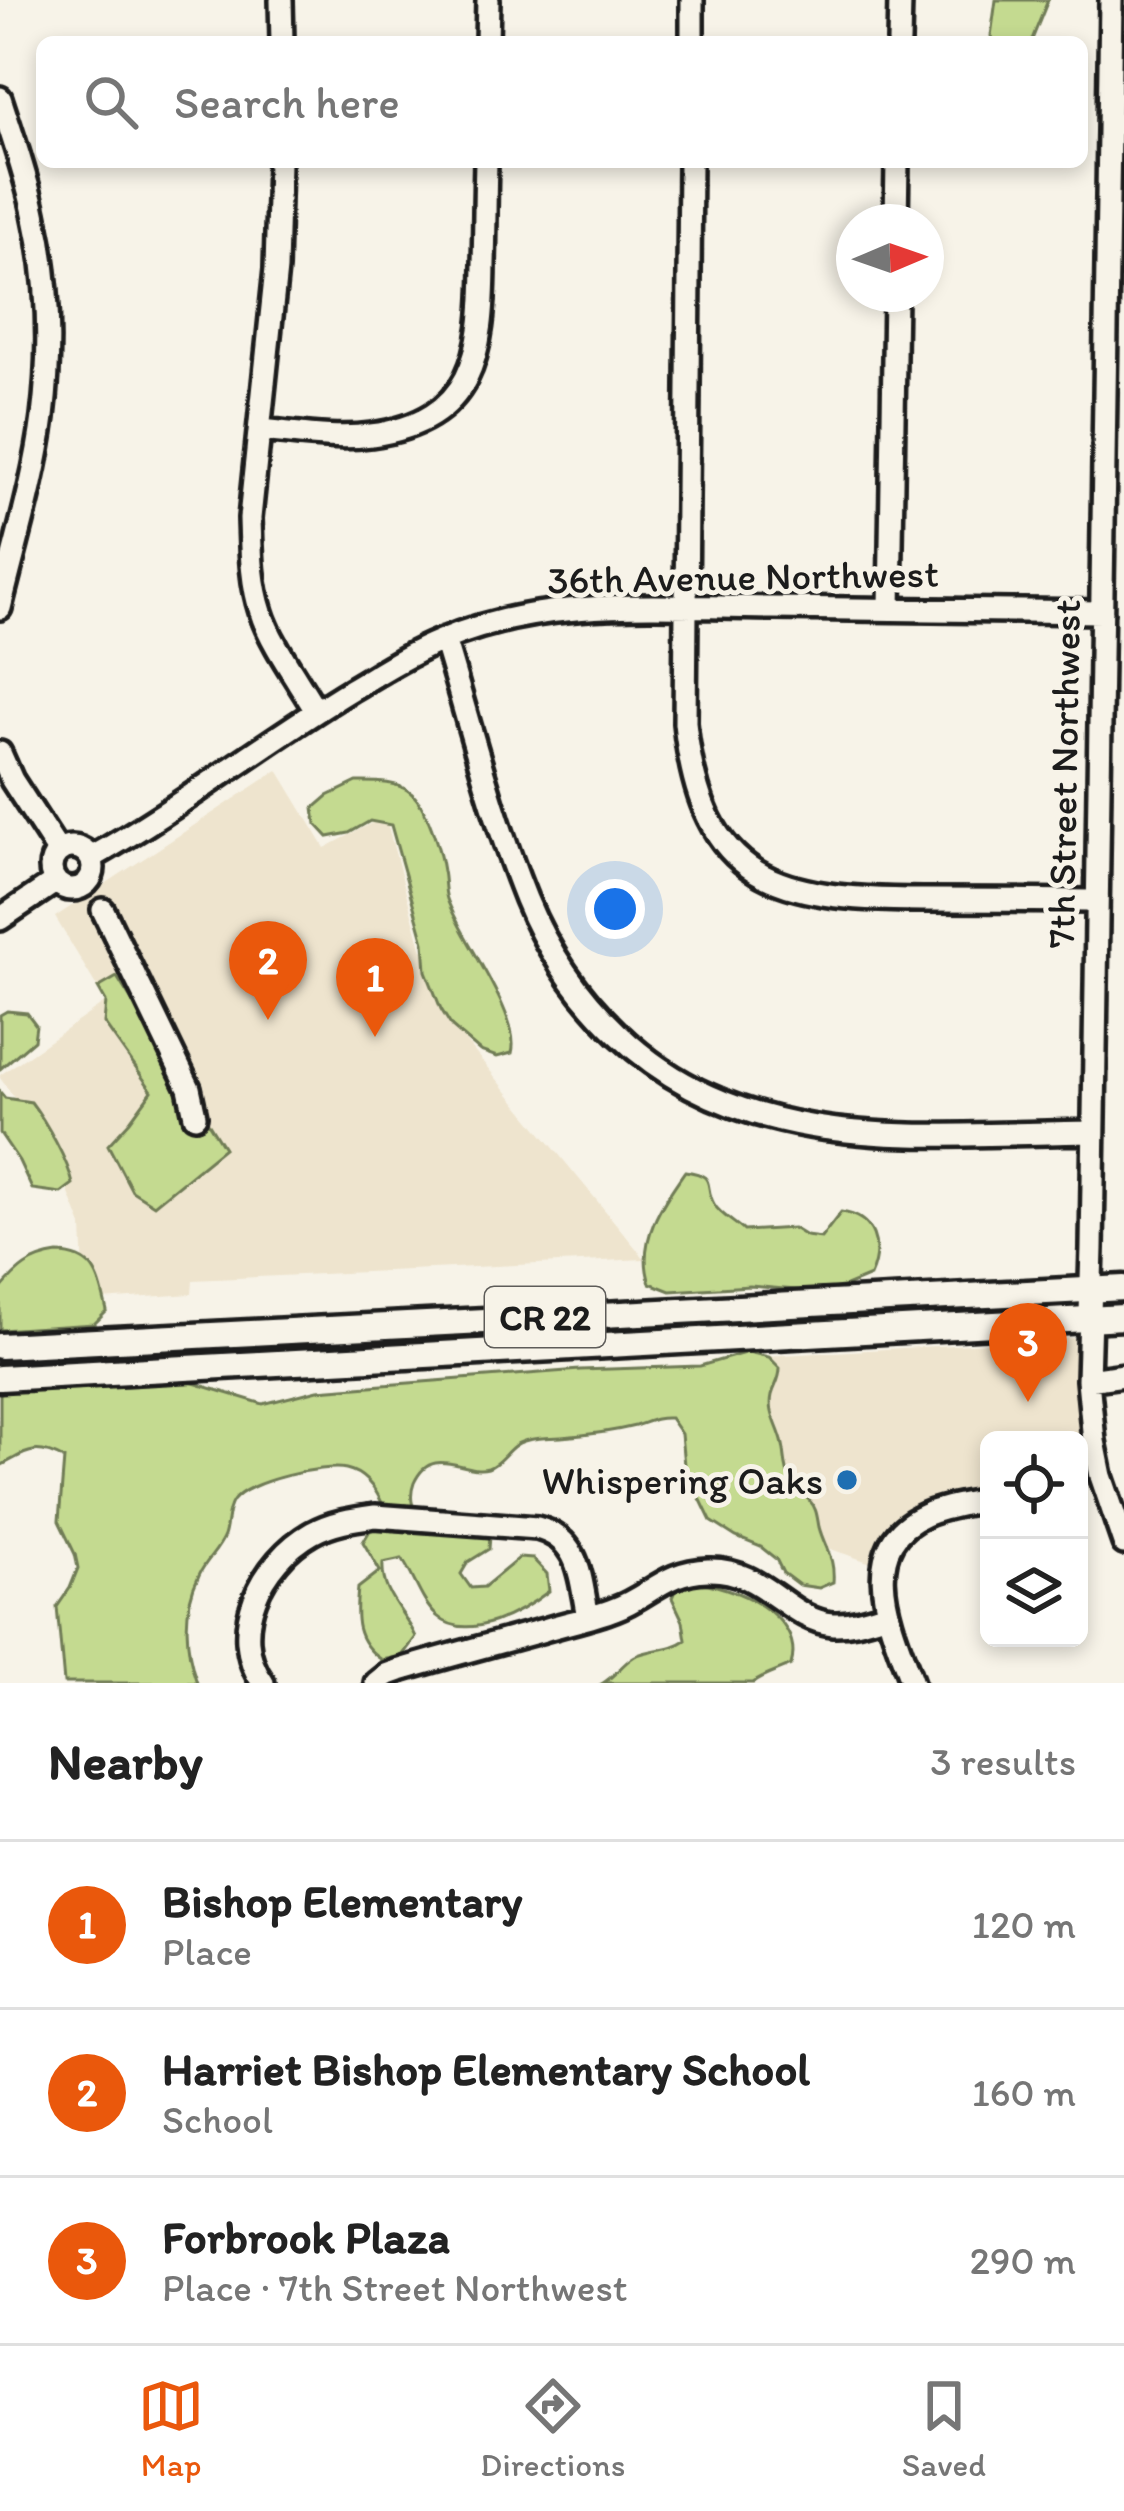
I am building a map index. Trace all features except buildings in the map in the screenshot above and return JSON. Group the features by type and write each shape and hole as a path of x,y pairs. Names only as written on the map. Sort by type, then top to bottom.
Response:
{"main road":[{"name":"CR 22","path":"0,1346 1124,1288"},
{"name":"CR 22","path":"0,1378 1124,1317"}],"street":[{"path":"281,0 282,36"},
{"path":"488,0 488,36"},
{"path":"692,0 692,36"},
{"path":"899,36 900,0"},
{"name":"7th Street Northwest","path":"1111,0 1114,492 1102,612 1088,1380 1090,1478 1124,1544"},
{"path":"0,98 34,212 47,334 36,457 0,608"},
{"path":"280,168 275,269 250,518 262,617 316,711"},
{"path":"260,430 340,436 394,431 421,423 458,394 471,368 484,308 486,168"},
{"path":"690,168 685,723 689,764 715,831 757,873 783,886 839,897 1097,901"},
{"path":"896,204 897,168"},
{"path":"890,609 895,312"},
{"name":"36th Avenue Northwest","path":"0,919 63,885 84,886 92,865 316,711 412,653 478,626 547,611 686,607 1102,612"},
{"path":"444,639 528,903 572,982 631,1046 698,1093 750,1113 806,1126 875,1134 1094,1132"},
{"path":"0,753 58,851"},
{"path":"103,910 63,885 52,866 58,851 81,848 92,865 103,910 189,1088 195,1116"},
{"path":"1088,1380 1124,1375"},
{"path":"912,1683 888,1613 883,1568 887,1548 910,1523 925,1515 980,1501"},
{"path":"263,1683 252,1666 248,1635 265,1579 279,1559 310,1534 352,1519 375,1516 551,1532 572,1550 588,1617"},
{"path":"376,1683 400,1670 616,1609 670,1577 708,1570 758,1582 824,1622 847,1624 888,1613"}],"shaded area":[{"path":"278,770 325,848 385,816 421,947 463,1038 645,1259 193,1280 192,1294 85,1301 82,1226 50,1146 0,1078 106,1002 55,917"},
{"path":"1089,1337 1101,1476 1088,1478 1088,1431 980,1431 980,1501 924,1515 883,1567 810,1542 730,1358"}],"green space":[{"path":"996,0 1048,0 1033,36 991,36"},
{"path":"357,782 399,786 422,808 439,852 447,899 508,1019 512,1053 497,1057 480,1051 452,1027 441,1009 426,971 424,942 391,825 370,821 349,833 328,837 316,824 314,808"},
{"path":"117,977 224,1148 154,1205 132,1191 108,1145 152,1091 104,1023 106,1002 98,988"},
{"path":"27,1013 36,1025 34,1040 0,1069 0,1015"},
{"path":"0,1092 5,1098 31,1102 43,1120 73,1184 61,1193 32,1189 0,1133"},
{"path":"685,1171 706,1178 716,1208 744,1231 793,1228 821,1238 841,1212 862,1220 876,1244 870,1276 819,1292 750,1286 670,1291 650,1283 649,1238"},
{"path":"58,1254 89,1264 107,1311 94,1324 0,1330 0,1290 25,1266"},
{"path":"748,1352 769,1357 780,1368 772,1413 790,1479 815,1509 833,1582 819,1588 799,1585 761,1547 711,1521 684,1465 681,1434 670,1418 660,1418 608,1432 524,1441 488,1468 439,1463 421,1471 412,1496 423,1519 440,1529 490,1536 489,1549 468,1562 461,1574 471,1588 484,1587 519,1558 533,1559 547,1574 549,1591 495,1622 464,1627 450,1624 426,1604 402,1559 383,1563 389,1593 416,1637 402,1656 382,1660 373,1653 358,1628 358,1588 380,1571 363,1542 384,1507 359,1474 321,1469 269,1481 233,1501 224,1536 202,1570 190,1601 188,1643 197,1683 64,1683 57,1607 78,1568 59,1521 64,1459 38,1450 0,1466 0,1390 29,1392 49,1384 177,1378 263,1404 318,1390 700,1366"},
{"path":"678,1583 744,1596 776,1617 793,1647 791,1665 753,1683 603,1683 635,1656 686,1640 672,1598"}],"place":[{"name":"Harriet Bishop Elementary School","path":"268,1020"},
{"name":"Bishop Elementary","path":"375,1037"},
{"name":"Forbrook Plaza","path":"1028,1402"},
{"name":"Whispering Oaks","path":"847,1480"}]}
